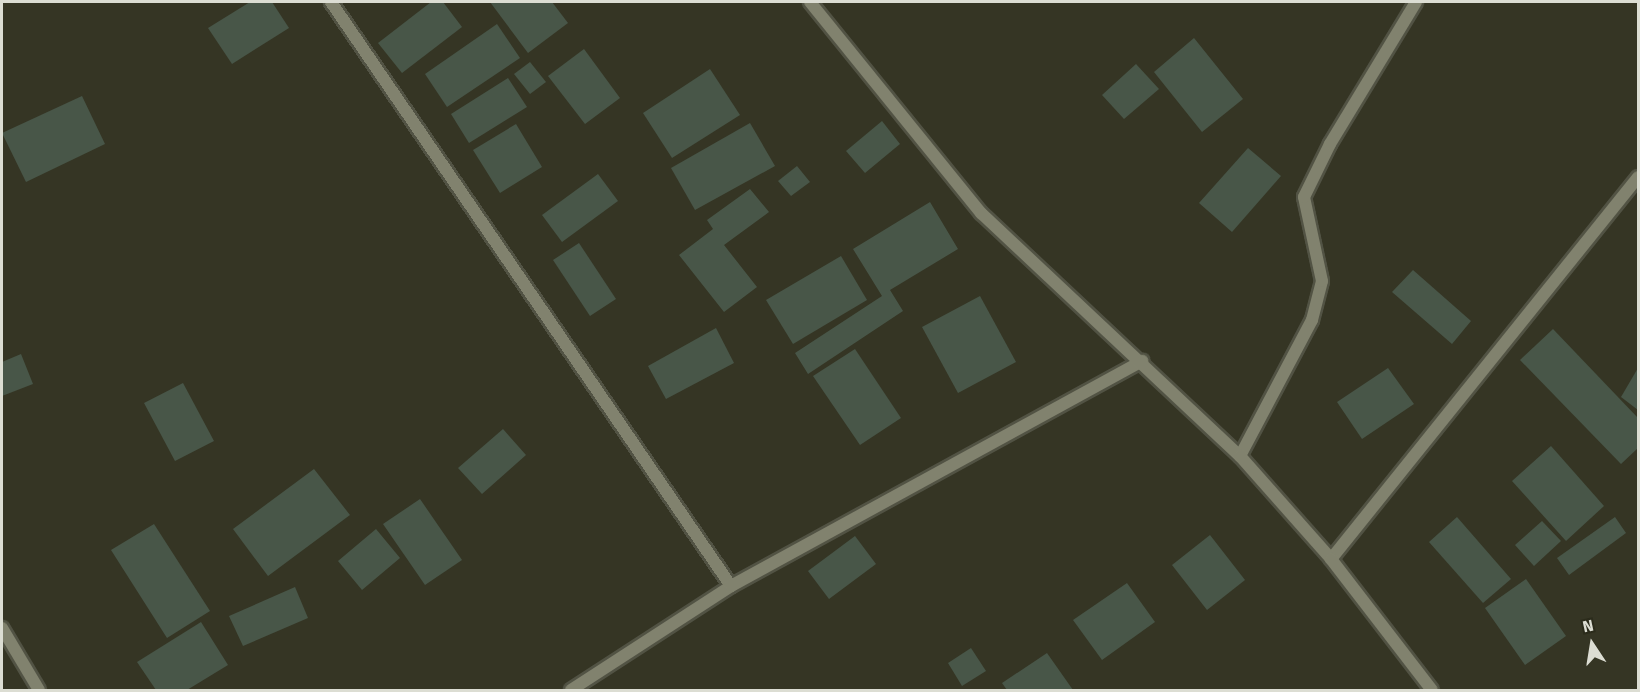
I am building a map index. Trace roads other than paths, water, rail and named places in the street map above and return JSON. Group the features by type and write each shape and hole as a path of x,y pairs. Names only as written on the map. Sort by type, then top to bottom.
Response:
{"street":[{"path":"331,2 731,586"},
{"path":"810,2 981,213 1142,361 1240,456 1331,559 1432,690"},
{"path":"1240,456 1312,320 1322,281 1304,197 1330,144 1416,2"},
{"path":"1331,559 1638,177"},
{"path":"571,690 731,586 1142,361"},
{"path":"2,628 39,690"}]}
